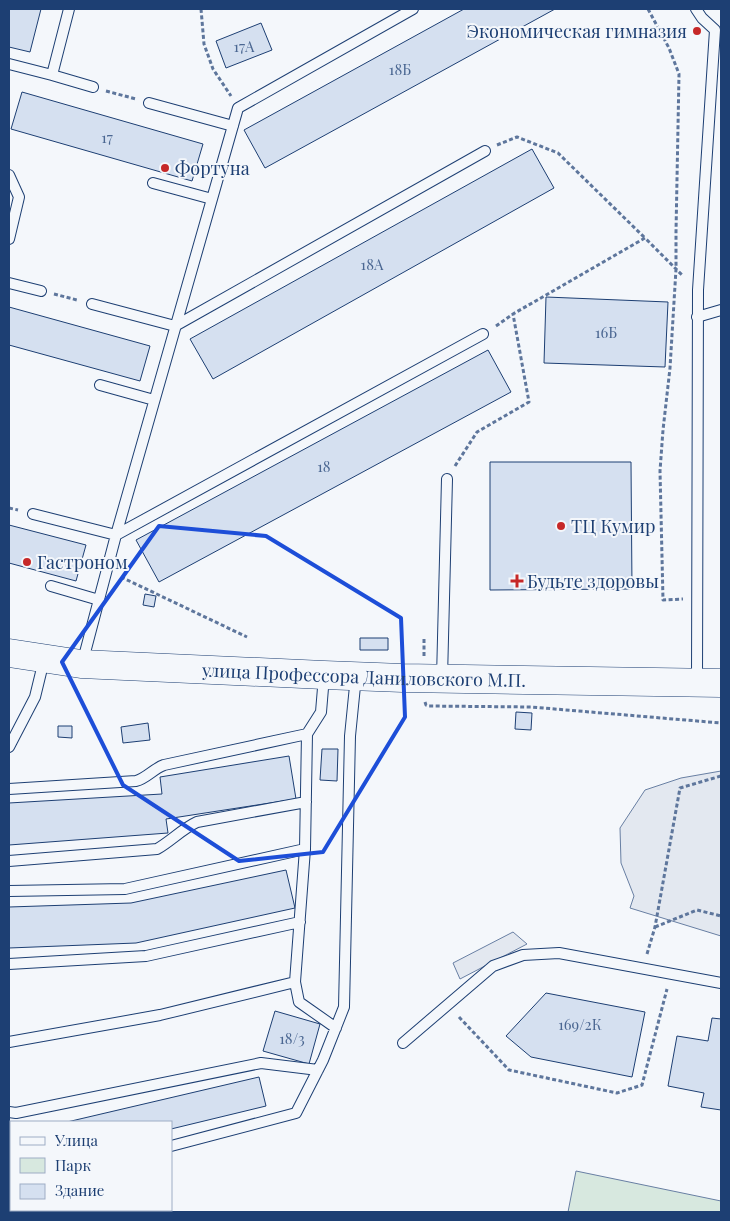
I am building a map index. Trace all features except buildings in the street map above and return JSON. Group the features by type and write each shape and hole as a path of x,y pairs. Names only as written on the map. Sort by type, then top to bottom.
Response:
{"main road":[{"name":"улица Профессора Даниловского М.П.","path":"10,655 82,664 324,675 442,679 709,683"}],"lane":[{"path":"52,75 69,9"},
{"path":"82,664 106,570 238,108 413,9"},
{"path":"696,9 702,18 718,28 697,317 696,599 709,683"},
{"path":"9,64 94,87"},
{"path":"149,102 233,126"},
{"path":"92,304 175,326 485,151"},
{"path":"9,175 19,197 9,239"},
{"path":"153,183 212,199"},
{"path":"9,282 41,291"},
{"path":"697,317 721,310"},
{"path":"33,514 116,535 483,334"},
{"path":"100,385 154,400"},
{"path":"442,679 447,480"},
{"path":"51,586 99,600"},
{"path":"9,747 35,697 44,659"},
{"path":"324,675 321,712 307,734 304,849 295,982 298,1002 336,1028"},
{"path":"172,1146 296,1113 318,1070 336,1028 344,1007 350,736 356,676"},
{"path":"9,789 136,781 144,779 156,768 164,765 307,734"},
{"path":"9,861 157,849 167,844 188,826 197,822 306,802"},
{"path":"9,891 125,889 304,849"},
{"path":"9,964 146,956 300,922"},
{"path":"403,1042 494,966 523,955 559,953 721,983"},
{"path":"9,1042 160,1015 295,982"},
{"path":"9,1112 16,1113 261,1063 318,1070"}],"path":[{"path":"201,9 204,44 214,69 238,108"},
{"path":"648,9 669,48 679,74 676,269 670,368 660,471 663,600 696,599"},
{"path":"94,87 149,102"},
{"path":"485,151 517,137 558,153 698,290"},
{"path":"483,334 513,314 645,238"},
{"path":"41,291 92,304"},
{"path":"447,480 477,432 529,402 513,314"},
{"path":"106,570 247,637"},
{"path":"643,968 655,928 680,788 721,776"},
{"path":"655,928 697,910 721,916"},
{"path":"447,1005 509,1070 617,1093 642,1085 671,974"}],"highlighted area":[{"path":"159,526 266,536 401,618 405,717 323,852 239,861 123,785 62,662"}],"green space":[{"path":"576,1171 721,1201 721,1212 568,1212"}],"shaded area":[{"path":"721,771 721,936 630,908 634,896 621,863 620,828 645,790 681,778"},
{"path":"513,932 527,944 460,979 453,963"}],"place":[{"name":"Экономическая гимназия","path":"697,31"},
{"name":"Фортуна","path":"165,168"},
{"name":"ТЦ Кумир","path":"561,526"},
{"name":"Гастроном","path":"27,562"},
{"name":"Будьте здоровы","path":"517,581"}]}
